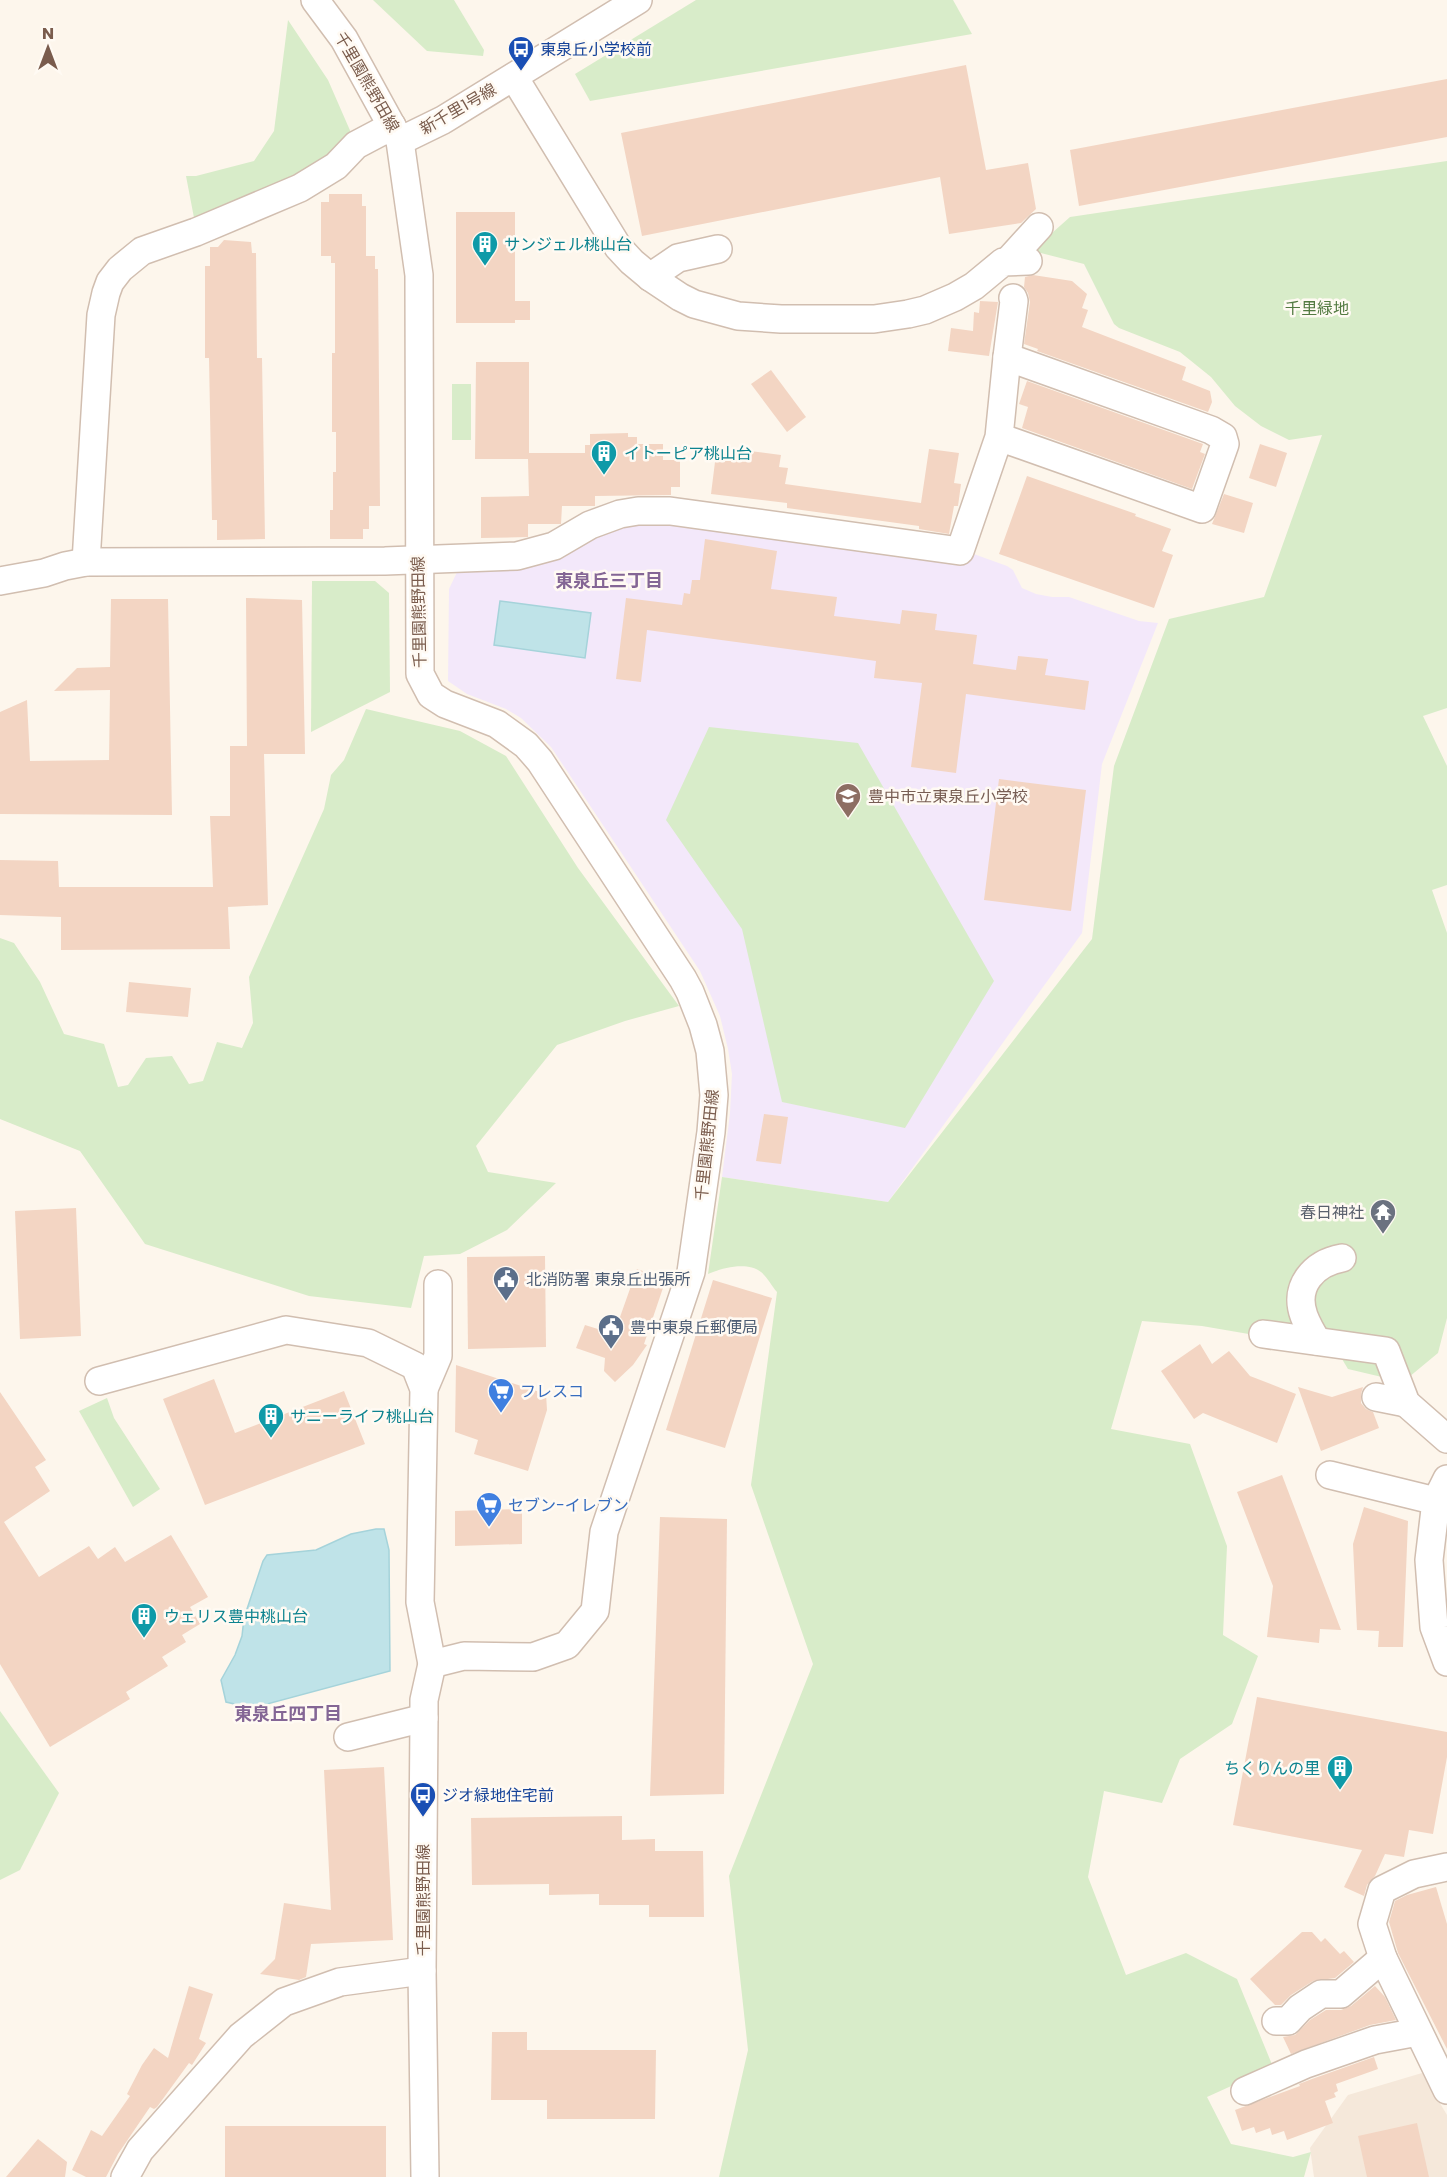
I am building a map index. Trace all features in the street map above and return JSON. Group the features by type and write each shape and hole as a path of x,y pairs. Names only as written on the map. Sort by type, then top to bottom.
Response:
{"street":[{"name":"千里園熊野田線","path":"315,0 344,39 396,134 419,275 420,674 431,695 445,704 497,724 511,733 526,745 551,776 683,979 696,1005 706,1036 713,1074 711,1132 691,1272 604,1532 595,1611 567,1645 533,1657 464,1656 432,1664 424,1700 422,1971 424,2177"},
{"name":"新千里1号線","path":"86,562 101,315 106,292 115,275 126,263 142,251 196,232 315,180 336,166 356,145 443,120 638,0"},
{"path":"514,77 610,235 632,262 680,297 726,314 781,319 883,319 908,315 940,304 1018,263 1039,227"},
{"path":"650,277 678,258 717,249"},
{"path":"0,581 86,562 418,559 530,554 554,546 590,525 638,511 653,510 960,551 999,437 1013,298"},
{"path":"999,437 1202,509 1223,452 1228,429 1211,430 1007,357"},
{"path":"1317,1341 1303,1314 1301,1291 1313,1270 1328,1260 1342,1258"},
{"path":"432,1664 420,1602 424,1389 438,1356 438,1284"},
{"path":"99,1381 286,1330 368,1343 415,1366 424,1389"},
{"path":"1263,1334 1386,1352 1406,1403 1447,1439"},
{"path":"1376,1398 1406,1403"},
{"path":"1330,1475 1442,1490 1429,1560 1434,1627 1447,1662"},
{"path":"348,1737 424,1718"},
{"path":"1447,1867 1414,1874 1382,1890 1372,1924 1383,1958 1447,2090"},
{"path":"1276,2021 1288,2021 1300,2008 1321,1994 1341,1994 1383,1958"},
{"path":"125,2177 140,2150 241,2036 284,2002 340,1982 422,1971"},
{"path":"1245,2091 1306,2064 1375,2040 1418,2032"}],"shaded area":[{"name":"豊中市立東泉丘小学校","path":"673,524 967,564 971,553 1007,566 1013,570 1022,588 1036,594 1069,597 1139,621 1158,623 1102,764 1082,933 888,1202 722,1177 732,1074 720,1016 700,971 551,747 521,718 506,709 467,694 448,681 449,589 458,570 622,527"},
{"path":"1422,2073 1447,2115 1447,2177 1314,2177 1310,2148 1348,2095"}],"green space":[{"path":"373,0 454,0 484,50 483,56 427,51"},
{"path":"696,0 953,0 972,34 590,101 575,74"},
{"path":"288,20 328,80 352,135 317,169 195,223 186,176 196,176 254,161 274,131"},
{"name":"千里緑地","path":"1447,161 1447,708 1423,716 1447,766 1447,885 1432,890 1447,933 1447,1318 1438,1353 1403,1382 1348,1369 1336,1349 1202,1326 1142,1321 1111,1429 1190,1444 1227,1546 1223,1635 1258,1656 1232,1724 1180,1759 1162,1803 1104,1791 1088,1877 1126,1975 1186,1953 1237,1979 1273,2067 1207,2097 1231,2144 1293,2157 1311,2152 1304,2177 719,2177 748,2050 729,1876 813,1664 751,1485 777,1292 761,1272 749,1267 727,1268 708,1274 722,1177 888,1202 1092,939 1114,766 1169,619 1264,597 1322,435 1289,440 1261,426 1235,406 1211,377 1180,352 1114,324 1084,264 1033,251 1070,217"},
{"path":"452,384 471,384 471,440 452,440"},
{"path":"312,581 375,581 389,593 390,692 311,732"},
{"path":"366,709 460,731 506,756 578,868 679,1006 625,1021 557,1045 476,1146 488,1172 556,1183 507,1230 460,1254 424,1256 411,1308 309,1296 145,1244 80,1151 0,1119 0,938 14,943 40,982 64,1034 104,1044 118,1087 128,1085 146,1058 172,1056 189,1084 203,1081 217,1042 242,1048 253,1023 249,977 324,809 331,775 344,760"},
{"path":"709,727 858,743 994,981 905,1128 782,1102 742,929 666,820"},
{"path":"107,1398 114,1418 160,1489 133,1507 79,1411"},
{"path":"0,1711 59,1793 20,1870 0,1880"}],"water":[{"path":"500,601 591,613 585,658 494,645"},
{"path":"384,1529 389,1550 390,1671 252,1708 226,1702 221,1680 235,1655 242,1636 244,1618 267,1555 316,1550 351,1534"}],"building":[{"path":"966,65 986,170 1028,163 1036,209 1021,223 949,234 940,177 642,236 621,133"},
{"path":"1447,79 1447,137 1079,206 1070,150"},
{"path":"329,194 362,194 362,206 366,206 366,256 375,256 375,269 378,269 380,506 369,506 369,529 363,529 363,539 330,539 333,472 336,472 336,432 332,432 335,263 331,263 331,256 321,256 321,202 329,202"},
{"name":"サンジェル桃山台","path":"456,212 515,212 515,301 530,301 530,320 515,320 515,323 456,323"},
{"path":"224,240 251,242 252,253 256,253 257,358 262,358 265,539 217,540 217,520 212,520 209,358 205,358 205,266 210,266 210,247 218,247"},
{"path":"1033,275 1072,281 1087,294 1082,308 1088,310 1082,327 1186,367 1182,380 1210,391 1212,402 1208,412 1037,351 1038,349 1024,344 1030,302 1024,287 1025,277"},
{"path":"980,301 998,302 989,356 948,351 951,328 973,331 974,312 979,313"},
{"name":"イトーピア桃山台","path":"476,362 529,362 529,453 585,453 585,445 590,445 590,434 628,433 628,437 637,437 637,444 663,444 663,460 680,460 680,487 671,487 671,495 595,496 595,506 562,506 561,524 528,524 528,537 481,538 481,497 529,496 528,459 475,459"},
{"path":"771,370 806,417 787,432 751,384"},
{"path":"1027,381 1203,444 1200,452 1205,454 1192,489 1022,428 1028,407 1019,404"},
{"path":"1260,444 1287,453 1276,487 1249,478"},
{"path":"726,448 781,455 779,467 788,468 785,484 921,503 929,449 959,453 954,483 961,484 958,506 954,506 949,534 919,529 919,526 787,508 787,503 711,494 716,454 725,455"},
{"path":"1027,476 1136,514 1135,516 1171,529 1162,551 1173,555 1154,608 999,554"},
{"path":"1224,494 1253,503 1244,533 1212,524"},
{"path":"705,539 777,551 771,589 837,597 834,616 900,624 902,610 937,614 935,630 977,635 973,664 1016,670 1018,656 1048,659 1045,675 1089,681 1085,710 966,694 956,773 911,767 922,683 874,678 876,661 647,630 641,682 616,679 626,598 682,605 684,593 690,594 692,580 700,580"},
{"path":"246,598 302,600 305,754 264,754 268,905 228,907 230,949 61,950 61,917 0,915 0,860 58,861 59,887 213,887 210,816 230,816 230,746 247,746"},
{"path":"111,599 168,599 172,815 0,814 0,712 27,700 30,761 109,760 110,690 54,691 77,668 110,667"},
{"path":"999,779 1086,790 1071,911 984,900"},
{"path":"129,982 191,988 188,1017 126,1012"},
{"path":"764,1114 788,1117 781,1164 756,1161"},
{"path":"76,1208 81,1336 20,1339 15,1211"},
{"name":"北消防署 東泉丘出張所","path":"545,1256 546,1347 468,1349 467,1257"},
{"path":"637,1269 666,1279 644,1344 647,1345 633,1365 615,1382 604,1371 605,1358 576,1348 585,1325 614,1334"},
{"path":"713,1280 772,1298 725,1448 666,1430"},
{"path":"1200,1344 1212,1364 1229,1351 1250,1376 1296,1394 1277,1443 1203,1413 1194,1419 1161,1371"},
{"name":"フレスコ","path":"456,1365 546,1394 547,1410 528,1471 474,1454 478,1440 455,1432"},
{"name":"サニーライフ桃山台","path":"214,1379 235,1433 344,1391 365,1444 205,1505 163,1399"},
{"path":"1298,1387 1332,1397 1363,1387 1361,1403 1373,1412 1379,1428 1321,1451"},
{"name":"ウェリス豊中桃山台","path":"0,1392 46,1460 35,1467 50,1491 4,1522 39,1577 89,1546 98,1559 115,1547 125,1562 171,1535 208,1597 190,1607 200,1624 182,1635 186,1642 162,1657 168,1666 126,1692 130,1699 50,1747 0,1664"},
{"path":"1282,1475 1341,1630 1320,1629 1319,1643 1267,1637 1273,1586 1237,1492"},
{"path":"1364,1507 1408,1521 1403,1647 1378,1647 1379,1631 1357,1630 1353,1544"},
{"name":"セブン-イレブン","path":"522,1509 522,1544 455,1546 455,1511"},
{"path":"660,1517 727,1519 724,1794 650,1796"},
{"name":"ちくりんの里","path":"1257,1697 1447,1732 1447,1757 1433,1834 1409,1830 1404,1857 1385,1854 1375,1876 1367,1885 1364,1896 1344,1887 1362,1850 1233,1825"},
{"path":"384,1767 393,1940 311,1944 306,1977 299,1980 260,1974 275,1959 284,1903 331,1910 324,1770"},
{"path":"622,1816 622,1840 655,1839 655,1851 703,1851 704,1917 649,1917 649,1905 599,1905 599,1894 549,1895 549,1884 472,1885 471,1818"},
{"path":"1436,1887 1447,1924 1447,2049 1398,1953 1389,1922 1395,1901 1407,1895"},
{"path":"1302,1932 1312,1932 1321,1942 1325,1938 1340,1954 1344,1951 1354,1962 1335,1978 1313,1981 1291,1995 1281,2005 1275,2005 1250,1979"},
{"path":"189,1986 213,1994 199,2039 206,2043 192,2065 189,2063 157,2107 154,2109 150,2107 118,2154 106,2177 86,2177 72,2170 91,2130 102,2136 130,2096 127,2094 154,2048 168,2058"},
{"path":"1375,1986 1385,1997 1396,2020 1370,2025 1291,2054 1283,2037 1295,2035 1310,2020 1326,2010 1341,2010 1351,2006"},
{"path":"492,2032 527,2032 527,2050 656,2050 655,2119 547,2119 547,2100 491,2100"},
{"path":"1374,2057 1378,2069 1336,2084 1338,2091 1334,2093 1336,2097 1325,2101 1333,2123 1287,2140 1284,2131 1272,2135 1270,2128 1256,2133 1254,2127 1242,2131 1235,2110"},
{"path":"1417,2123 1429,2177 1367,2177 1358,2136"},
{"path":"225,2126 386,2126 386,2177 225,2177"},
{"path":"38,2139 67,2162 65,2177 6,2177"}],"place":[{"name":"東泉丘小学校前","path":"521,72"},
{"name":"サンジェル桃山台","path":"485,267"},
{"name":"イトーピア桃山台","path":"604,476"},
{"name":"豊中市立東泉丘小学校","path":"848,819"},
{"name":"春日神社","path":"1383,1235"},
{"name":"北消防署 東泉丘出張所","path":"506,1302"},
{"name":"豊中東泉丘郵便局","path":"611,1350"},
{"name":"フレスコ","path":"501,1414"},
{"name":"サニーライフ桃山台","path":"271,1439"},
{"name":"セブン-イレブン","path":"489,1528"},
{"name":"ウェリス豊中桃山台","path":"144,1639"},
{"name":"ちくりんの里","path":"1340,1791"},
{"name":"ジオ緑地住宅前","path":"423,1818"}],"district":[{"name":"東泉丘三丁目","path":"609,580"},
{"name":"東泉丘四丁目","path":"288,1713"}]}
